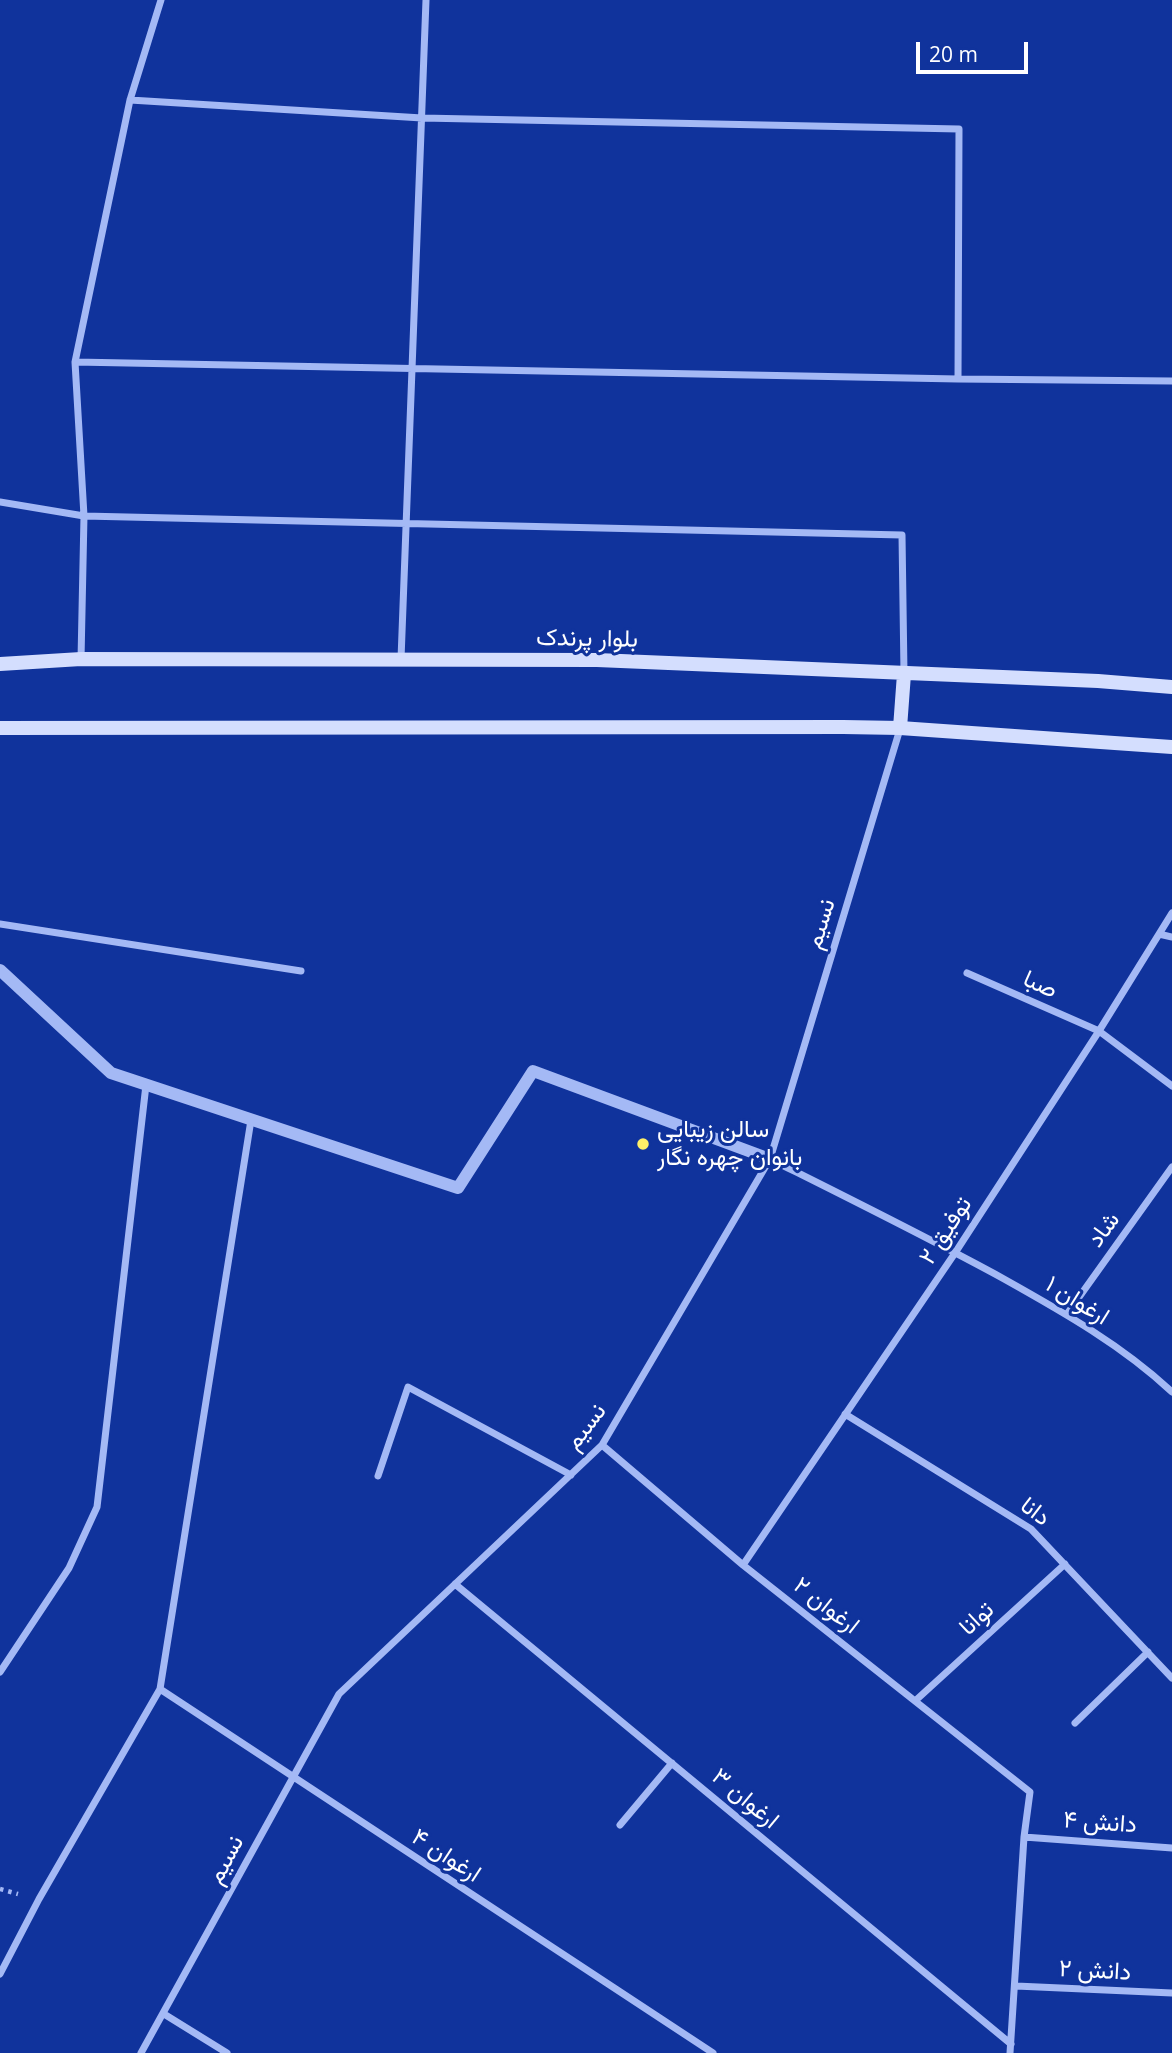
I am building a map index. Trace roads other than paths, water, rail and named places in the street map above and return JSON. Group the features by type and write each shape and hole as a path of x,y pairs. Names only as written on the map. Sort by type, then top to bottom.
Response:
{"main road":[{"name":"بلوار پرندک","path":"0,664 81,659 597,660 1098,681 1172,687"},
{"path":"900,728 904,674"},
{"path":"0,728 900,728 1172,747"}],"street":[{"path":"81,659 84,516 75,362 130,100 161,0"},
{"path":"401,660 426,0"},
{"path":"130,100 422,118 959,129 958,379"},
{"path":"75,362 1172,381"},
{"path":"0,502 84,516 902,535 904,674"},
{"name":"نسیم","path":"141,2053 339,1694 602,1445 770,1159 900,728"},
{"name":"توفیق ۲","path":"743,1565 955,1253 1172,913"},
{"path":"0,924 301,971"},
{"path":"1159,934 1172,937"},
{"path":"0,970 111,1073 458,1188 533,1071 770,1159"},
{"name":"صبا","path":"967,974 1099,1031 1172,1086"},
{"path":"0,1672 69,1567 97,1507 146,1085"},
{"path":"0,1974 39,1899 160,1689 251,1120"},
{"name":"ارغوان ۱","path":"770,1159 955,1253 1067,1314 1148,1370 1172,1392"},
{"name":"شاد","path":"1067,1314 1172,1167"},
{"path":"378,1476 408,1387 571,1475"},
{"name":"دانا","path":"845,1414 1031,1528 1172,1678"},
{"name":"ارغوان ۲","path":"602,1445 743,1565 1030,1792 1024,1837"},
{"name":"توانا","path":"915,1701 1065,1564"},
{"name":"ارغوان ۳","path":"455,1584 1011,2044"},
{"path":"1075,1723 1148,1652"},
{"name":"ارغوان ۴","path":"160,1689 713,2053"},
{"path":"620,1825 672,1763"},
{"path":"1010,2053 1024,1837"},
{"name":"دانش ۴","path":"1024,1837 1172,1848"},
{"name":"دانش ۲","path":"1016,1986 1172,1993"},
{"path":"164,2014 227,2053"}],"place":[{"name":"سالن زیبایی بانوان چهره نگار","path":"643,1144"}]}
